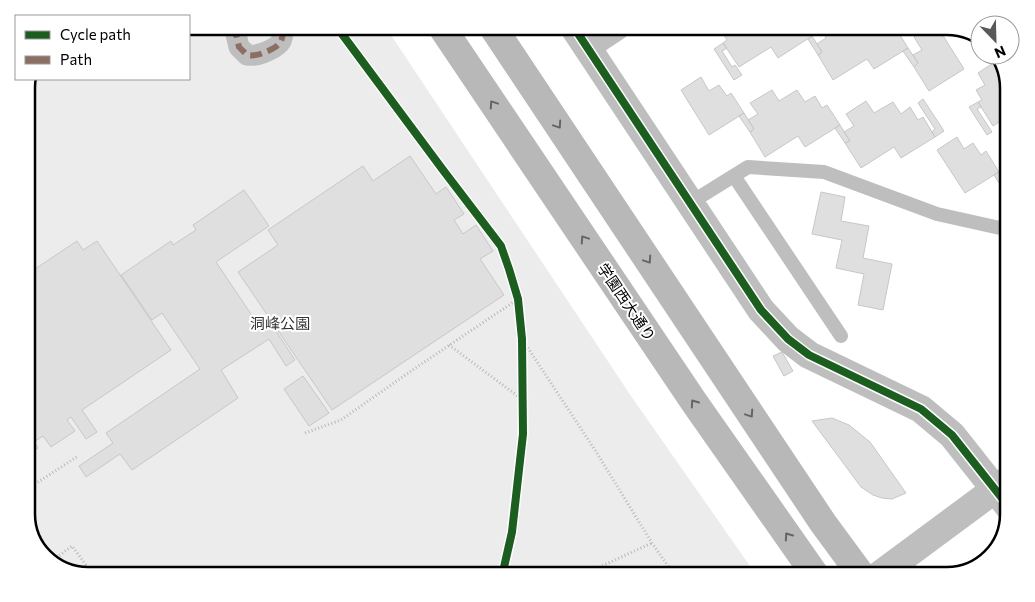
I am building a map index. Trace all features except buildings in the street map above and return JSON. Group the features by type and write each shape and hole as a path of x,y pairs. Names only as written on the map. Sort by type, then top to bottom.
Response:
{"main road":[{"name":"学園西大通り","path":"447,35 694,402 810,567"},
{"path":"498,35 817,515 855,567"}],"street":[{"path":"236,35 239,47 247,56 254,56 276,48 280,44 283,35"},
{"path":"580,36 761,310 788,339 809,355 921,408 952,435 1000,488"},
{"path":"892,567 1000,495"}],"lane":[{"path":"690,203 748,167 824,172 937,214 1000,228"},
{"path":"734,176 841,336"}],"path":[{"path":"305,432 341,420 517,300"},
{"path":"522,336 522,357"},
{"path":"522,336 669,567"},
{"path":"449,345 523,404"},
{"path":"523,392 523,404"},
{"path":"35,484 78,456"},
{"path":"600,567 652,543"},
{"path":"58,557 72,546 87,567"}],"green space":[{"name":"洞峰公園","path":"190,35 391,35 631,396 751,567 81,567 62,560 51,551 40,537 35,517 36,80 190,80"}],"marked path":[{"path":"236,35 239,47 247,55 268,51 279,44 282,35"}],"cycle path":[{"path":"343,35 501,246 509,269 518,299 522,339 523,434 512,532 504,567"},
{"path":"579,35 761,310 788,339 809,355 921,409 952,435 1000,496"}]}
